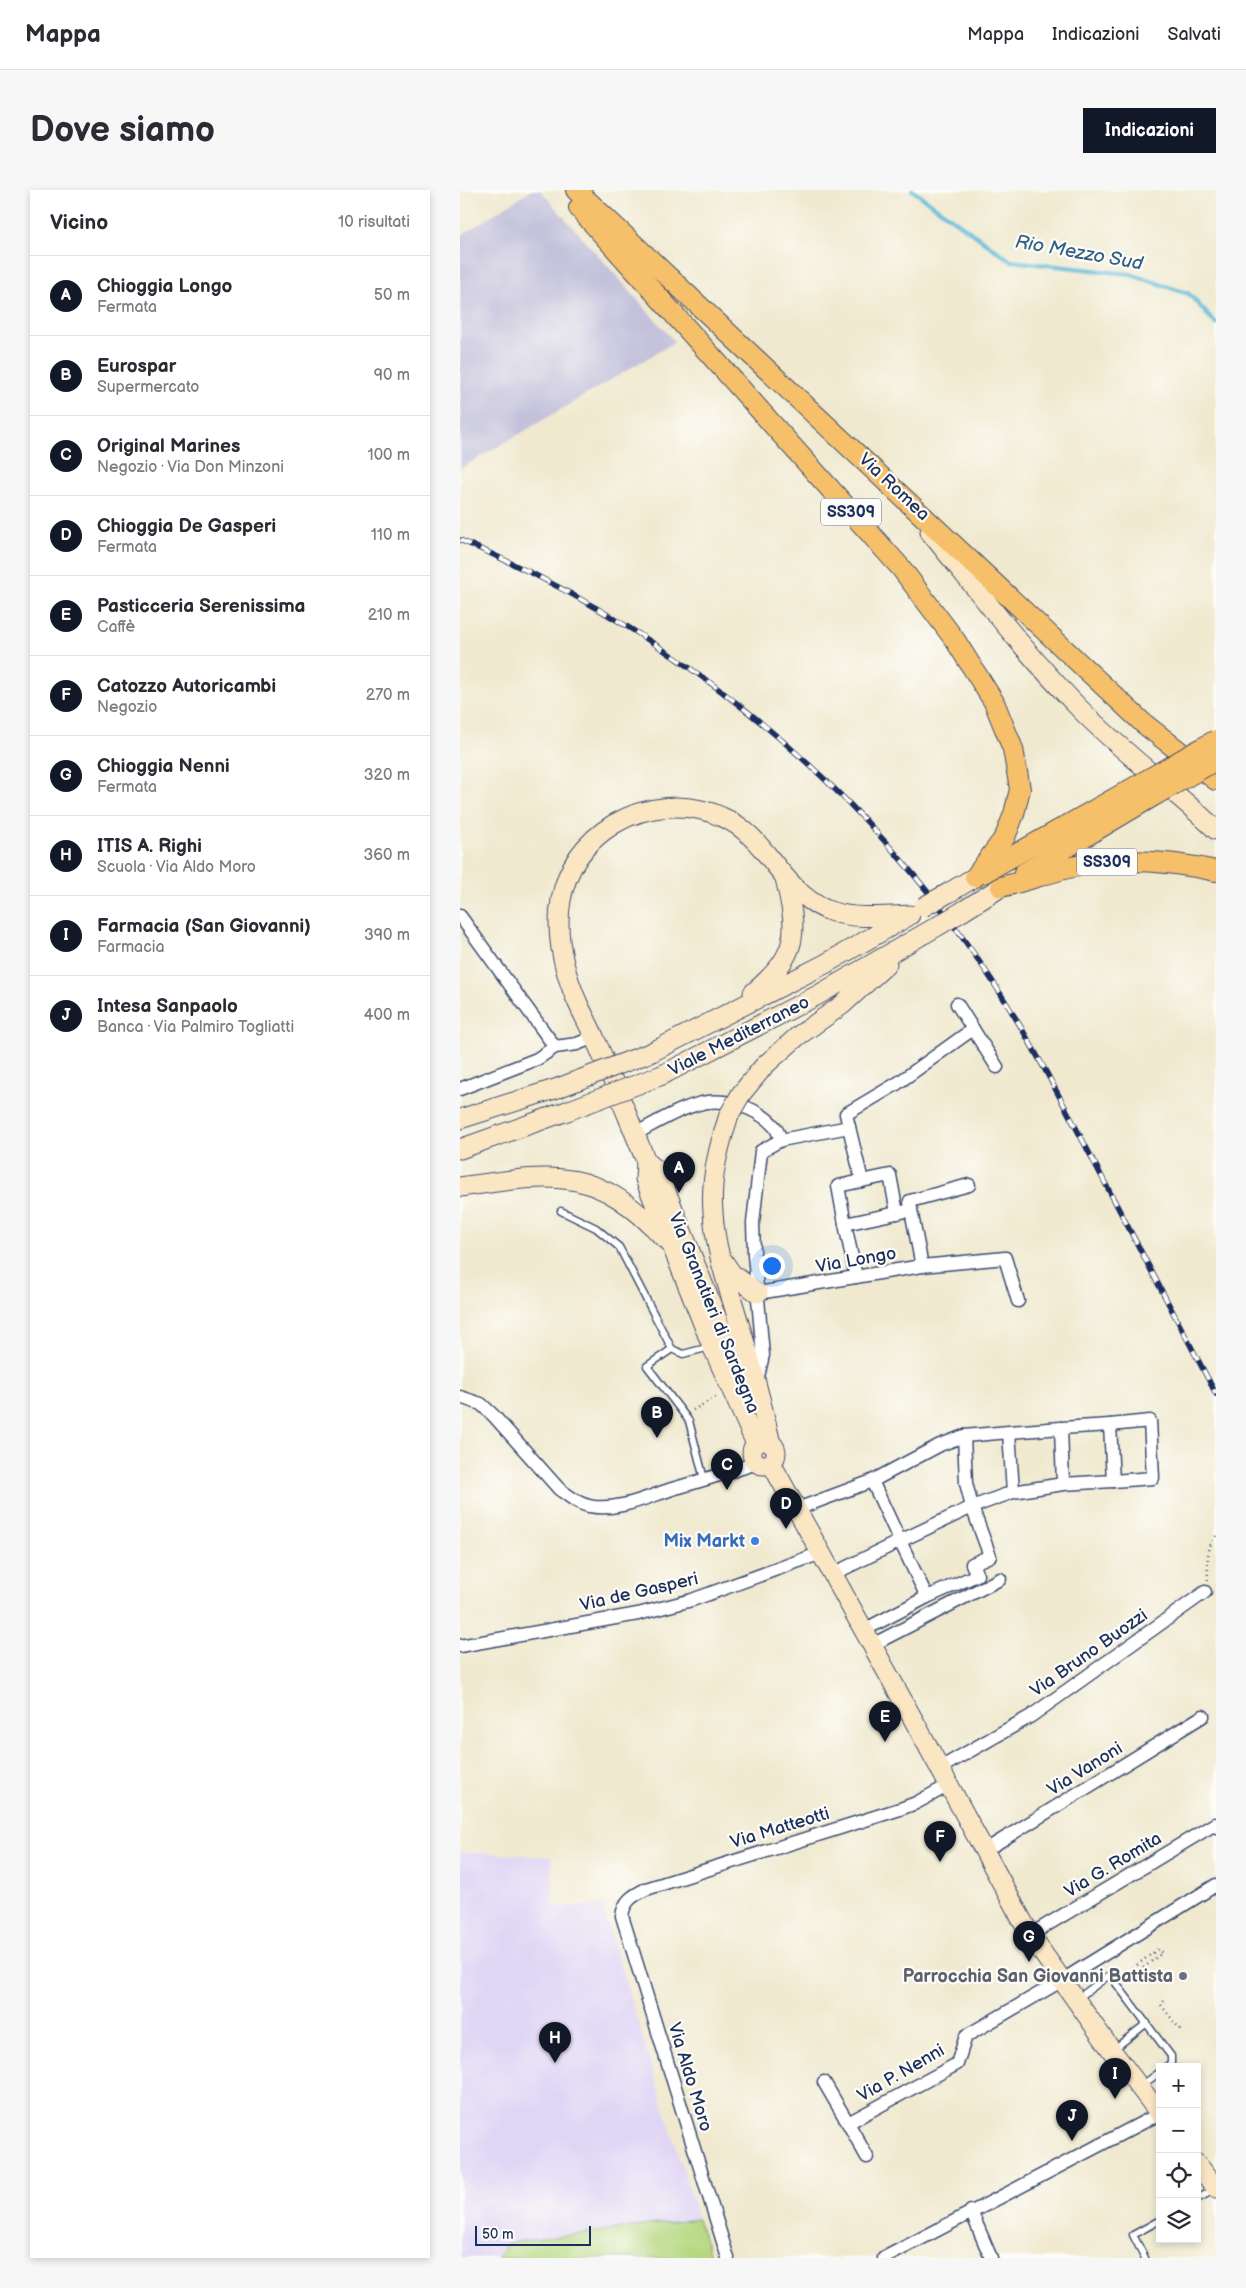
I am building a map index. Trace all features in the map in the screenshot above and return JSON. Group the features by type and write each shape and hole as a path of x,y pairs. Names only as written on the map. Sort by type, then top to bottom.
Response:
{"main road":[{"name":"SS309","path":"564,190 901,568 955,640 994,702 1013,749 1020,789 1014,814 1005,837 975,878"},
{"name":"Via Romea","path":"576,190 890,483 1143,723 1216,780"},
{"name":"SS309","path":"1001,887 1148,789 1216,740"},
{"name":"SS309","path":"975,878 1148,789 1216,760"},
{"name":"SS309","path":"1001,887 1052,872 1101,862 1158,863 1216,871"}],"street":[{"path":"890,483 1043,669 1080,709 1124,752 1188,804 1216,830"},
{"name":"Via Granatieri di Sardegna","path":"764,1443 674,1248 645,1178 646,1161 574,994 562,954 559,909 563,887 572,866 583,850 599,834 621,820 641,812 668,807 700,809 722,816 741,827 759,844 785,878"},
{"path":"785,878 812,903 824,910 846,916 916,911"},
{"path":"728,1014 771,978 786,957 792,943 794,928 793,912 785,878"},
{"name":"Viale Mediterraneo","path":"460,1119 558,1088 652,1052 825,964 975,878"},
{"name":"Viale Mediterraneo","path":"460,1149 662,1075 818,995 1001,887"},
{"path":"460,916 555,1048"},
{"path":"915,939 842,1005 798,1036 764,1066 741,1094 729,1115 719,1146 714,1178 713,1211 718,1254 756,1383 764,1443 752,1453 756,1462 766,1464 796,1509 949,1784 1030,1935 1061,1981 1156,2109"},
{"path":"957,1004 997,1067"},
{"path":"862,1180 846,1114 898,1083 973,1029"},
{"path":"460,1089 537,1059 555,1048 577,1044 594,1037"},
{"path":"635,1134 694,1105 709,1102 730,1103 755,1111 775,1126 781,1140"},
{"path":"756,1383 763,1355 754,1223 761,1151 781,1140 849,1126"},
{"name":"Via Granatieri di Sardegna","path":"646,1161 658,1171 719,1343"},
{"path":"856,1278 838,1186 890,1175 897,1213"},
{"path":"460,1187 540,1177 573,1179 594,1185 634,1209 674,1248"},
{"path":"922,1266 910,1200 969,1185"},
{"path":"845,1224 911,1210"},
{"path":"718,1254 732,1274 758,1293"},
{"name":"Via Longo","path":"758,1293 922,1266 1005,1258 1018,1301"},
{"path":"460,1397 481,1404 559,1489 573,1500 588,1506 604,1507 624,1504 757,1463 766,1464"},
{"path":"796,1509 872,1480 940,1445 964,1436 1150,1422 1153,1478 1063,1484 1013,1492 972,1507 833,1574"},
{"path":"1110,1425 1113,1481"},
{"path":"1060,1428 1063,1484"},
{"path":"1009,1432 1013,1492"},
{"path":"868,1638 927,1597 977,1575 972,1564 990,1556 972,1507 966,1483 964,1436"},
{"path":"872,1480 927,1597"},
{"name":"Via de Gasperi","path":"460,1646 638,1614 692,1600 821,1553"},
{"path":"868,1638 1000,1579"},
{"name":"Via Bruno Buozzi","path":"940,1768 1031,1716 1205,1592"},
{"name":"Via Vanoni","path":"984,1851 1203,1716"},
{"name":"Via Matteotti","path":"624,1906 631,1896 646,1889 900,1809 916,1803 949,1784"},
{"name":"Via G. Romita","path":"1030,1935 1216,1825"},
{"path":"1061,1981 1216,1885"},
{"name":"Via Aldo Moro","path":"624,1906 622,1916 728,2258"},
{"name":"Via P. Nenni","path":"848,2123 957,2064 966,2036 1061,1981"},
{"name":"Via P. Nenni","path":"824,2082 868,2157"},
{"path":"884,2258 1156,2116"},
{"path":"1201,2169 1216,2188"},
{"path":"971,2211 991,2258"}],"lane":[{"path":"561,1211 596,1228 619,1247 672,1349 683,1354 719,1343"},
{"path":"672,1349 648,1366 690,1421 704,1479"},
{"path":"1075,2000 1108,1976 1114,1980 1171,2056 1171,2063"},
{"path":"1112,2051 1147,2023"},
{"path":"1140,2087 1156,2075"},
{"path":"1199,2198 1216,2188"},
{"path":"1145,2258 1133,2235 1156,2222"}],"path":[{"path":"1205,1592 1208,1579 1207,1560 1210,1545 1216,1536"},
{"path":"1133,1968 1158,1949 1162,1953 1142,1969 1153,1983"},
{"path":"1164,2002 1161,2005 1182,2032"}],"shaded area":[{"path":"532,190 540,190 675,342 460,469 460,236"},
{"path":"460,1852 552,1857 553,1907 602,1905 698,2219 507,2243 497,2258 460,2258"}],"green space":[{"path":"698,2219 711,2258 497,2258 507,2243"}],"waterway":[{"name":"Rio Mezzo Sud","path":"912,190 1011,261 1129,274 1189,294 1216,324"}],"railway":[{"path":"460,540 536,575 608,615 678,660 745,710 808,763 867,822 922,884 972,951 1021,1027 1216,1394"}],"place":[{"name":"Chioggia Longo","path":"679,1193"},
{"name":"Eurospar","path":"657,1438"},
{"name":"Original Marines","path":"727,1490"},
{"name":"Chioggia De Gasperi","path":"786,1529"},
{"name":"Mix Markt","path":"755,1541"},
{"name":"Pasticceria Serenissima","path":"885,1742"},
{"name":"Catozzo Autoricambi","path":"940,1862"},
{"name":"Chioggia Nenni","path":"1029,1962"},
{"name":"Parrocchia San Giovanni Battista","path":"1183,1976"},
{"name":"ITIS A. Righi","path":"555,2063"},
{"name":"Farmacia (San Giovanni)","path":"1115,2099"},
{"name":"Intesa Sanpaolo","path":"1072,2141"}]}
